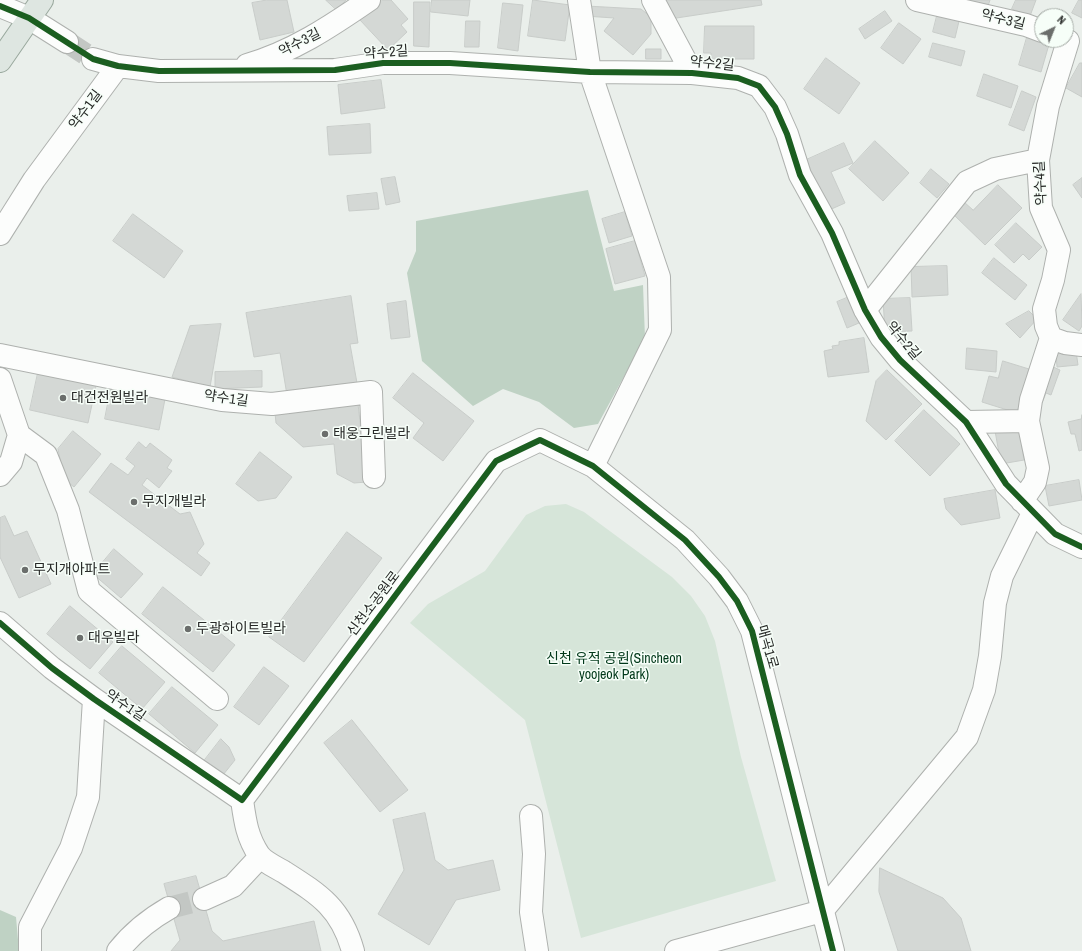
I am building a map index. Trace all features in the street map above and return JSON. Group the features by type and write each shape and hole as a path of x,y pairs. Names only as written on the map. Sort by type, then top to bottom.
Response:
{"main road":[{"path":"0,61 42,0"}],"street":[{"name":"약수3길","path":"224,71 264,60 290,49 323,32 369,0"},
{"path":"579,0 590,72 659,277 660,330 593,466"},
{"path":"653,0 692,73"},
{"name":"약수3길","path":"917,0 1034,28"},
{"path":"0,6 29,18 67,42"},
{"name":"약수4길","path":"1051,338 1046,326 1044,309 1053,280 1059,250 1041,208 1038,160 1048,106 1070,48"},
{"name":"약수2길","path":"93,59 118,66 159,71 335,70 383,63 450,63 590,72 692,73 738,78 759,86 775,107 787,134 800,175 832,233 865,310 881,337 900,360 966,422 1006,484 1027,507 1055,534 1082,547"},
{"name":"약수1길","path":"0,234 34,180 118,66"},
{"path":"865,310 967,182 995,169 1038,160"},
{"path":"676,951 730,944 822,911 967,737 984,690 990,656 995,603 1002,576 1027,507 1038,468 1028,421 1031,400 1051,338 1065,343 1082,345"},
{"name":"약수1길","path":"0,355 222,400 272,404 371,392 374,477"},
{"path":"0,379 19,435 46,455 68,510 89,591 217,699"},
{"path":"966,422 1028,421"},
{"path":"0,475 11,462 19,435"},
{"name":"매곡1로","path":"540,440 593,466 685,540 719,577 738,602 752,632 833,951"},
{"name":"신천소공원로","path":"242,800 496,461 540,440"},
{"name":"약수1길","path":"0,623 52,668 94,699 242,800"},
{"name":"약수1길","path":"30,951 30,927 71,848 88,797 94,699"},
{"path":"242,800 246,830 260,857 311,890 336,912 349,936 353,951"},
{"path":"531,816 534,854 531,912 537,951"},
{"path":"204,898 233,886 260,857"},
{"path":"118,951 128,938 146,921 169,908"}],"green space":[{"path":"588,190 614,291 643,285 645,338 598,424 574,428 539,402 503,389 473,406 422,361 407,273 416,251 416,221"},
{"name":"신천 유적 공원(Sincheon yoojeok Park)","path":"566,504 584,512 672,577 691,596 705,616 715,641 741,757 776,881 581,938 525,720 410,623 428,604 485,571 526,515 545,506"},
{"path":"0,910 16,917 19,951 0,951"}],"building":[{"path":"267,0 287,0 294,32 260,40 252,3"},
{"path":"326,0 346,0 337,10"},
{"path":"382,0 391,0 408,19 401,25 407,32 388,50 360,20"},
{"path":"432,0 470,0 468,16 431,12"},
{"path":"533,0 570,5 565,41 528,36"},
{"path":"667,0 761,0 762,5 670,19"},
{"path":"957,0 990,0 987,9"},
{"path":"1016,0 1036,0 1030,16 1012,9"},
{"path":"1079,0 1082,0 1082,18 1074,14 1074,9"},
{"path":"414,2 430,2 429,47 414,46"},
{"path":"503,3 523,5 518,51 498,48"},
{"path":"586,6 641,9 651,17 651,34 633,55 604,31 614,18 585,16"},
{"path":"885,11 892,21 865,39 859,29"},
{"path":"938,12 960,17 955,38 933,32"},
{"path":"466,21 480,21 479,47 465,47"},
{"path":"899,23 921,39 903,64 881,48"},
{"path":"705,26 754,26 754,59 711,59 711,53 704,53"},
{"path":"1028,34 1034,37 1034,48 1048,48 1041,72 1019,65"},
{"path":"933,43 965,51 961,66 929,57"},
{"path":"646,49 661,49 661,59 646,59"},
{"path":"826,58 860,83 839,114 804,89"},
{"path":"1080,63 1082,63 1082,97 1066,88"},
{"path":"984,74 1018,86 1011,108 977,96"},
{"path":"381,80 385,108 341,114 338,85"},
{"path":"1022,91 1036,97 1024,131 1009,125"},
{"path":"370,124 371,153 329,155 327,127"},
{"path":"875,141 909,173 883,201 849,169"},
{"path":"844,143 853,163 831,172 845,203 827,211 804,161"},
{"path":"931,169 949,184 937,198 920,183"},
{"path":"395,177 400,202 386,205 381,179"},
{"path":"1082,178 1082,198 1073,185"},
{"path":"998,185 1022,208 985,245 953,214 964,202 973,210"},
{"path":"377,193 379,209 349,211 347,196"},
{"path":"625,212 632,236 609,243 602,219"},
{"path":"133,214 183,251 164,278 113,241"},
{"path":"1016,223 1042,247 1029,260 1023,254 1014,263 995,245"},
{"path":"635,241 645,276 615,284 606,249"},
{"path":"994,258 1027,285 1015,300 982,273"},
{"path":"947,266 948,295 912,297 911,267"},
{"path":"1081,294 1082,326 1079,331 1063,320"},
{"path":"351,296 358,343 350,344 357,383 287,395 280,353 254,357 246,313"},
{"path":"849,297 859,323 847,328 837,302"},
{"path":"910,298 912,331 885,332 883,299"},
{"path":"406,301 410,337 391,339 387,304"},
{"path":"1029,311 1037,319 1020,338 1006,324"},
{"path":"221,324 210,387 172,377 190,326"},
{"path":"864,338 869,372 828,377 824,351 833,349 832,346 839,345 839,342"},
{"path":"967,348 997,351 996,372 966,369"},
{"path":"1076,351 1078,365 1057,367 1056,353"},
{"path":"1003,361 1029,369 1017,413 982,402 989,376 998,378"},
{"path":"1051,366 1060,370 1051,395 1046,393 1042,403 1037,401"},
{"path":"887,370 922,404 886,440 866,421 876,381"},
{"path":"262,371 262,387 215,389 215,372"},
{"name":"대건전원빌라","path":"38,373 96,386 88,423 30,410"},
{"path":"413,373 474,421 443,461 413,438 424,423 393,398"},
{"name":"대건전원빌라","path":"112,383 166,394 159,430 105,419"},
{"name":"태웅그린빌라","path":"358,404 367,482 354,483 337,474 334,444 303,447 276,423 275,413"},
{"path":"924,410 960,444 930,476 895,441"},
{"path":"1082,415 1082,450 1079,451 1075,434 1071,434 1068,422 1081,419"},
{"path":"1019,427 1024,460 1001,464 995,431"},
{"path":"73,431 101,454 74,487 64,479 58,449"},
{"name":"무지개빌라","path":"139,442 146,448 150,443 172,460 167,468 172,471 159,488 147,478 142,485 180,514 190,512 204,544 197,553 210,563 201,576 89,492 111,463 128,475 135,466 126,459"},
{"path":"260,452 292,477 276,498 258,501 236,484"},
{"path":"1079,480 1082,500 1049,506 1045,486"},
{"path":"995,490 1000,518 961,525 946,509 944,499"},
{"name":"무지개아파트","path":"5,516 14,536 27,531 51,584 19,598 0,557 0,518"},
{"path":"347,532 382,558 304,662 269,637"},
{"path":"114,549 143,574 121,598 93,574"},
{"name":"두광하이트빌라","path":"163,587 235,645 213,672 142,614"},
{"name":"대우빌라","path":"70,606 113,642 90,669 47,634"},
{"path":"122,646 165,682 142,709 99,673"},
{"path":"264,667 289,686 259,725 234,707"},
{"path":"172,687 218,725 195,753 149,714"},
{"path":"352,720 408,790 380,812 324,743"},
{"path":"221,739 229,747 235,760 223,775 204,761"},
{"path":"425,813 435,860 448,870 493,860 500,890 456,900 429,945 378,914 404,870 393,820"},
{"path":"880,868 943,898 961,918 971,951 898,951 879,892"},
{"path":"196,876 212,931 223,941 314,921 321,951 171,951 180,940 164,884"}],"tunnel":[{"path":"67,42 93,59"},
{"path":"169,908 204,899"}],"cycle path":[{"path":"0,6 29,18 93,59 118,66 159,71 335,70 383,63 450,63 590,72 692,73 738,78 759,86 775,107 787,134 800,175 832,233 865,310 881,337 900,360 966,422 1006,484 1055,534 1082,547"},
{"path":"0,623 52,668 94,699 242,800 496,461 540,440 593,466 685,540 719,577 737,601 752,631 833,951"}],"place":[{"name":"대건전원빌라","path":"63,398"},
{"name":"태웅그린빌라","path":"325,434"},
{"name":"무지개빌라","path":"134,502"},
{"name":"무지개아파트","path":"25,570"},
{"name":"두광하이트빌라","path":"188,629"},
{"name":"대우빌라","path":"80,638"}]}
